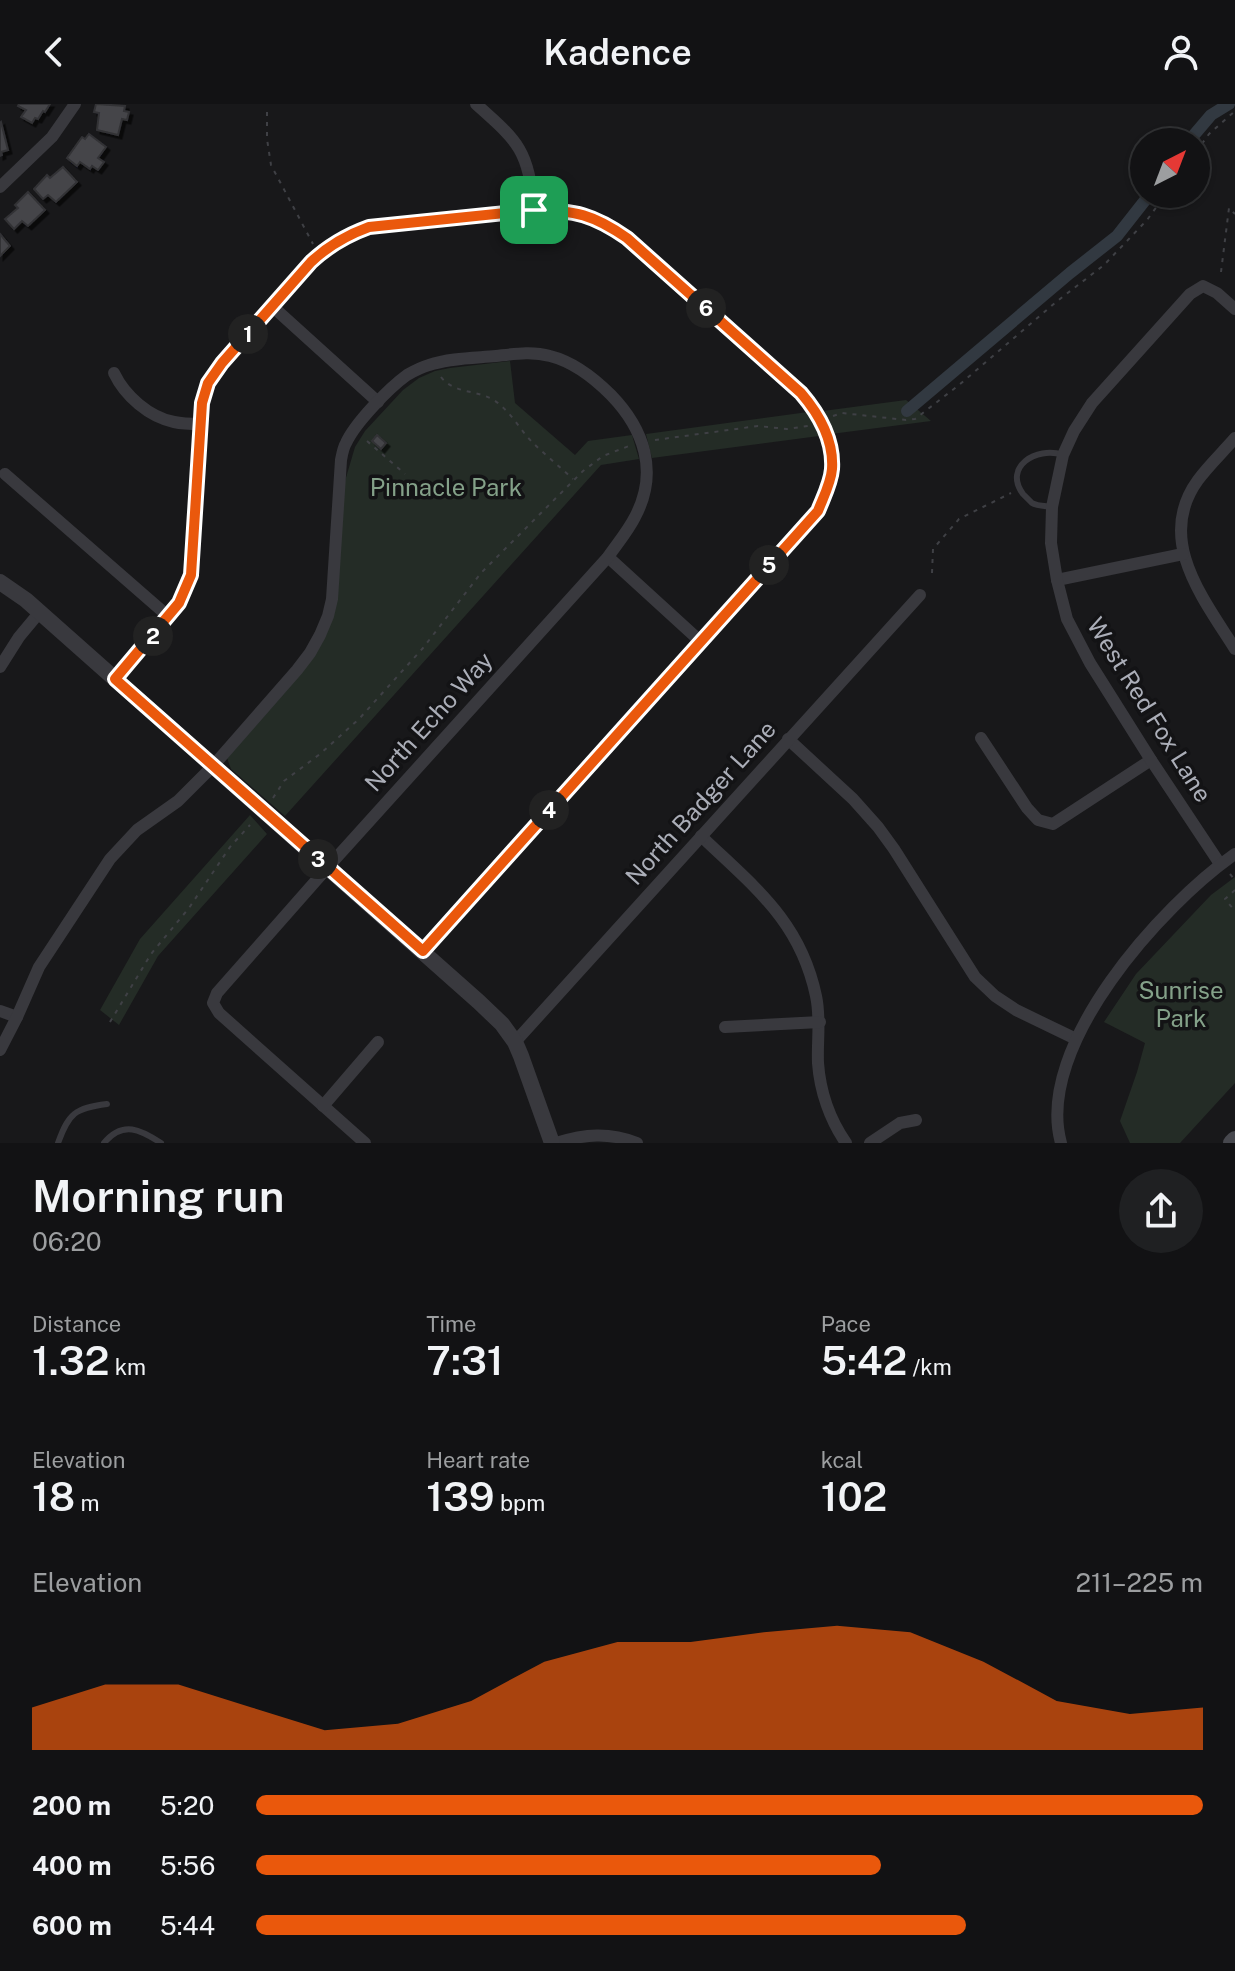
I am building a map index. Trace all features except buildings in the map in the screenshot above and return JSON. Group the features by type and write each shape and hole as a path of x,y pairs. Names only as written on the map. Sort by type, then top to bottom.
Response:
{"street":[{"path":"0,187 52,137 75,104"},
{"path":"476,104 518,145 530,174 534,210"},
{"path":"115,679 169,617 191,575 202,403 208,383 222,363 324,250 369,227 534,210 585,215 603,221 627,238 801,393 823,424 830,446 832,469 826,491 818,511 423,951"},
{"name":"West Red Fox Lane","path":"1225,869 1090,663 1067,619 1051,543 1052,507 1063,455 1092,403 1190,294 1203,286 1217,293 1235,309"},
{"path":"272,306 378,402"},
{"path":"0,1050 39,967 110,859 137,830 178,801 213,766 304,661 320,635 332,599 341,460 346,443 378,402 407,375 434,363 530,353 548,355 581,369 604,388 633,421 643,442"},
{"path":"114,373 125,391 160,418 177,423 201,424"},
{"path":"1235,438 1198,480 1180,523 1183,554 1195,585 1235,649"},
{"name":"North Echo Way","path":"323,1106 219,1013 213,1003 217,993 608,557 627,531 644,497 643,442"},
{"path":"5,474 169,617"},
{"path":"1057,580 1183,554"},
{"path":"608,557 700,641"},
{"path":"0,582 26,600 502,1024 515,1042 554,1143 587,1135 608,1135 637,1143"},
{"name":"North Badger Lane","path":"515,1042 920,595"},
{"path":"0,667 39,613"},
{"path":"981,738 1027,808 1038,820 1053,824 1151,760"},
{"path":"788,739 853,799 878,827 975,977 1016,1010 1076,1039"},
{"path":"701,836 778,911 810,971 820,1022 818,1064 823,1095 836,1129 846,1143"},
{"path":"1061,1143 1057,1112 1060,1085 1076,1039 1109,985 1161,919 1195,885 1225,869 1235,854"},
{"path":"0,1011 17,1017"},
{"path":"725,1027 820,1022"},
{"path":"365,1143 323,1106 378,1042"},
{"path":"870,1143 900,1123 916,1120"}],"lane":[{"path":"1052,507 1032,503 1025,496 1017,485 1019,470 1028,457 1043,452 1063,455"},
{"path":"58,1143 67,1120 85,1106 107,1104"},
{"path":"104,1143 111,1134 127,1129 141,1130 161,1143"}],"path":[{"path":"1210,133 1235,111"},
{"path":"267,112 271,165 316,250"},
{"path":"833,416 842,413 915,419 1104,265 1156,208"},
{"path":"1221,272 1229,208 1235,214"},
{"path":"441,377 449,386 494,400 574,480"},
{"path":"273,798 284,781 359,719 423,648 481,573 574,480 603,456 643,442 758,426 787,429 808,426"},
{"path":"367,441 405,474"},
{"path":"932,573 933,549 959,519 1013,492"},
{"path":"110,1022 151,954 189,908 230,847 250,825"},
{"path":"1225,869 1235,880"},
{"path":"1235,890 1225,899 1235,911"}],"green space":[{"name":"Pinnacle Park","path":"510,361 515,403 575,455 588,441 632,435 639,459 601,465 285,816 231,769 227,758 322,643 345,481 355,447 365,431 403,390 419,378 450,368"},
{"path":"906,400 931,421 831,434 828,418 823,411"},
{"path":"808,412 819,436 652,458 646,434"},
{"path":"250,815 267,834 158,956 119,1025 100,1010 140,939"},
{"name":"Sunrise Park","path":"1235,877 1235,1083 1180,1143 1130,1143 1120,1121 1145,1043 1104,1022 1136,974 1211,895"}],"waterway":[{"path":"1200,128 1211,115 1229,104"},
{"path":"907,411 1117,236 1139,208"}],"route":[{"path":"534,210 585,215 603,221 627,238 801,393 823,424 830,446 832,469 818,511 423,951 115,679 169,617 191,575 202,403 208,383 311,262 324,250 369,227 534,210"}]}
